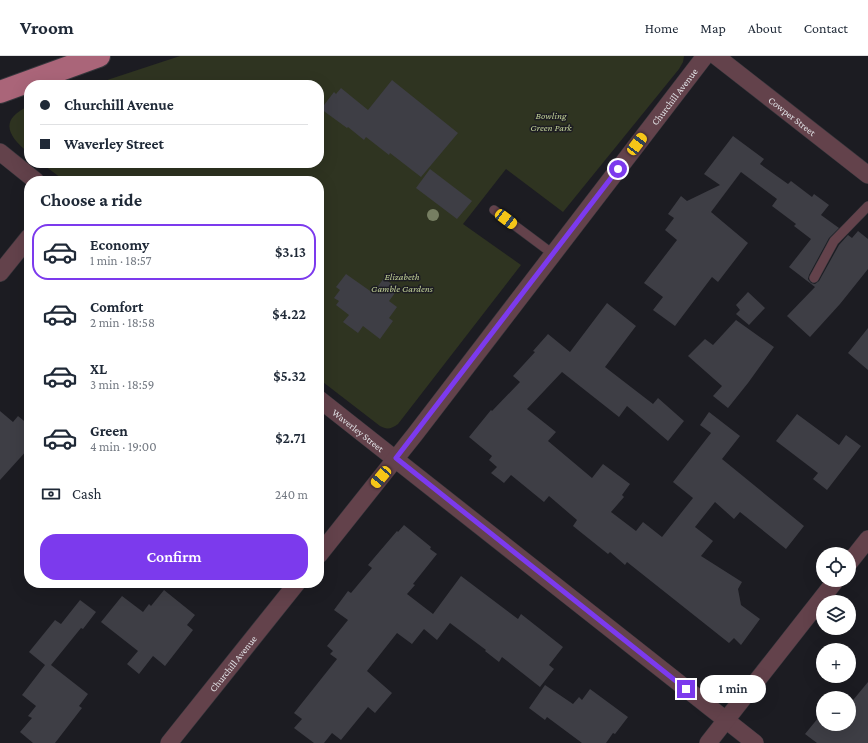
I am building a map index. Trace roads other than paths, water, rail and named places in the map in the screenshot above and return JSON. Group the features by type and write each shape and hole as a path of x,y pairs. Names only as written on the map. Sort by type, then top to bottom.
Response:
{"main road":[{"path":"33,80 99,56"},
{"path":"0,92 24,83"}],"street":[{"name":"Churchill Avenue","path":"324,549 396,458 705,56"},
{"name":"Cowper Street","path":"716,56 868,176"},
{"path":"0,152 30,176"},
{"path":"0,273 24,243"},
{"name":"Waverley Street","path":"324,403 396,458 755,743"},
{"path":"856,554 868,539"},
{"path":"708,743 830,587"},
{"name":"Churchill Avenue","path":"169,743 293,588"}],"lane":[{"path":"814,278 834,241 868,206"},
{"path":"494,210 553,254"}],"park label":[{"name":"Bowling Green Park","path":"551,120"},
{"name":"Elizabeth Gamble Gardens","path":"402,282"}]}
